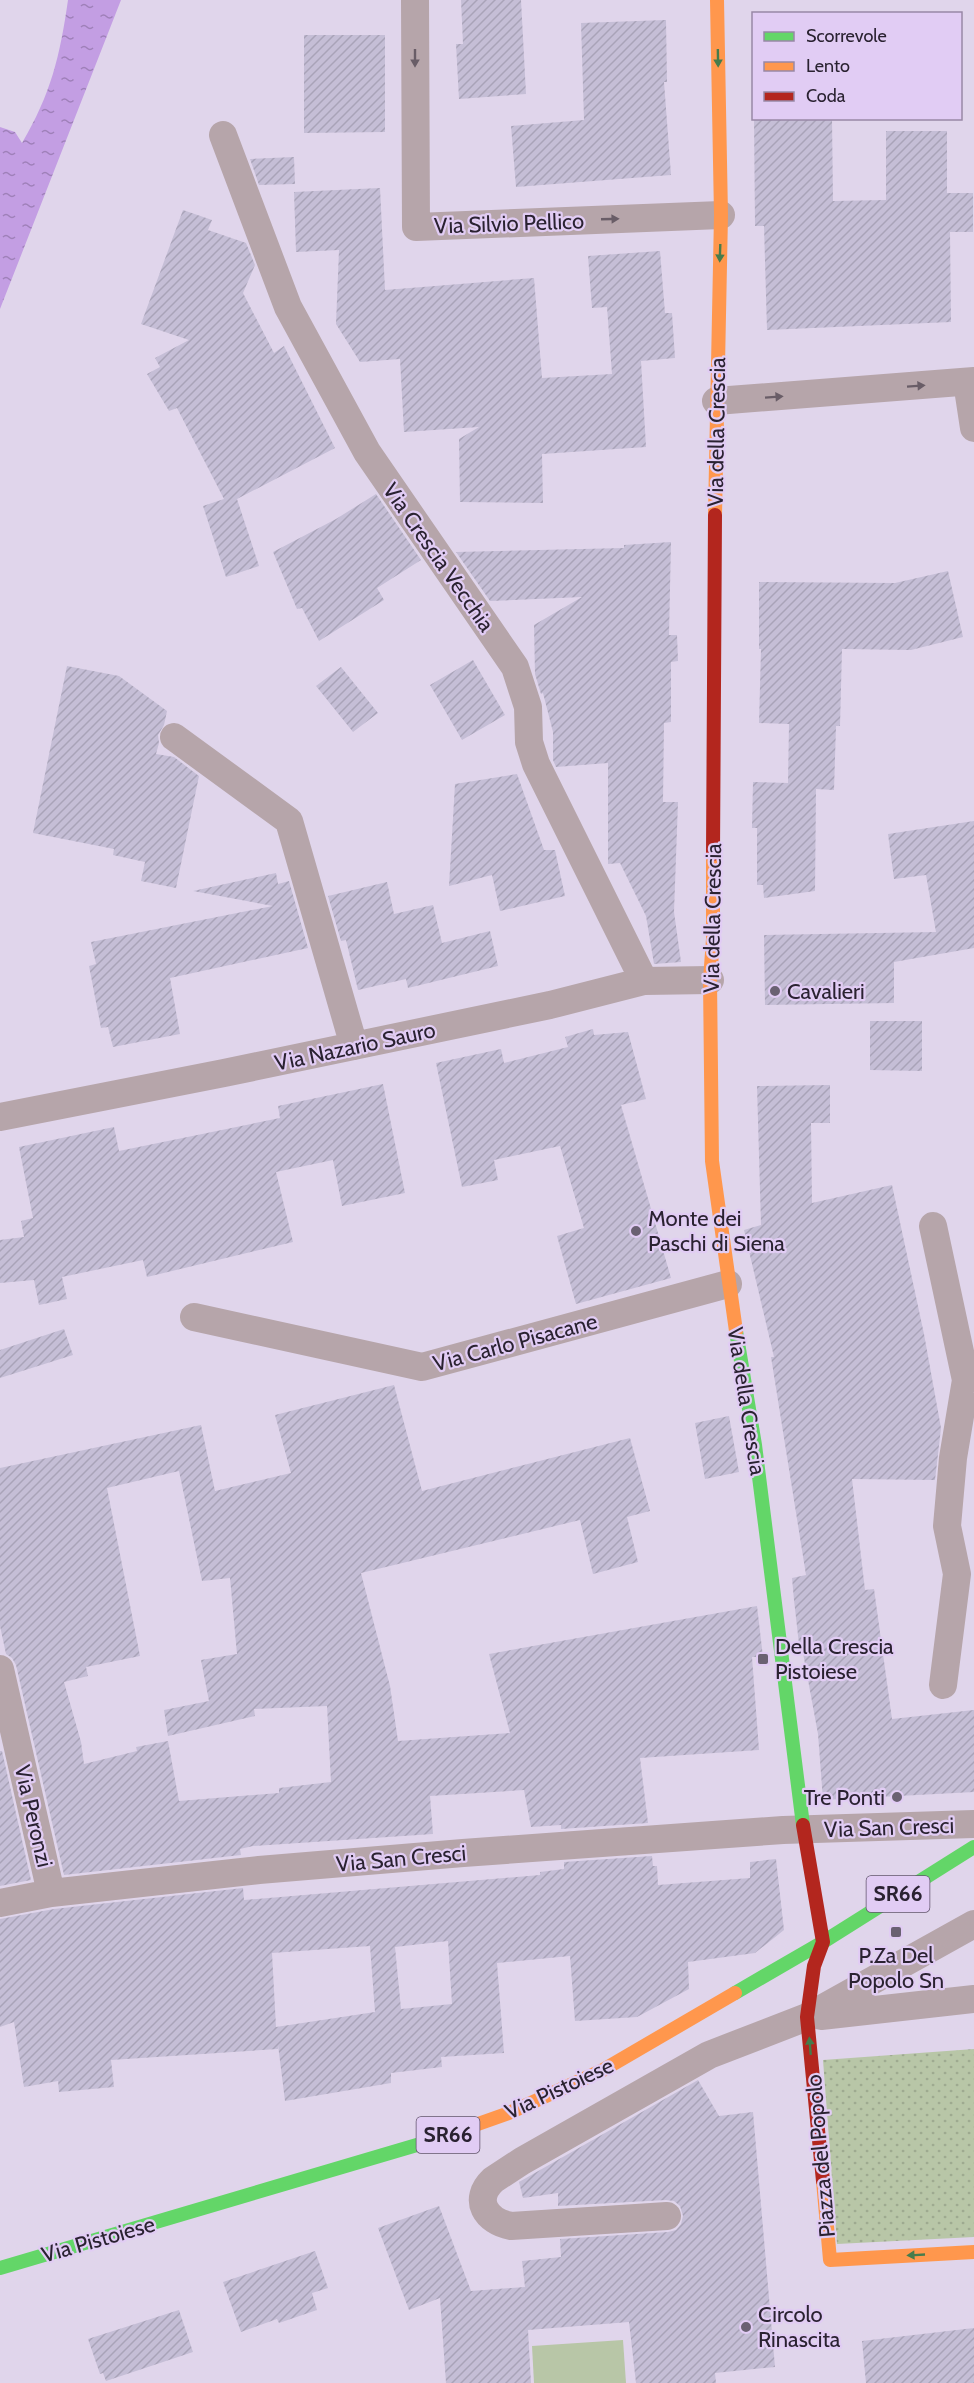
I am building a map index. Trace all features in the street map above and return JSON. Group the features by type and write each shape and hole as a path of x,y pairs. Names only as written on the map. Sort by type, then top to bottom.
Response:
{"street":[{"name":"Via Silvio Pellico","path":"415,0 416,227 721,215"},
{"name":"Via della Crescia","path":"717,0 721,215 716,401 713,927 710,980 712,1161 728,1284 755,1446 804,1830"},
{"name":"Via Crescia Vecchia","path":"223,135 288,307 367,452 515,667 528,707 529,742 536,764 644,981"},
{"path":"716,401 970,382 974,428"},
{"path":"174,737 289,821 354,1046"},
{"name":"Via Nazario Sauro","path":"0,1117 550,1005 644,981 710,980"},
{"path":"933,1226 970,1379 953,1458 947,1526 957,1574 943,1685"},
{"name":"Via Carlo Pisacane","path":"194,1317 422,1367 728,1284"},
{"name":"Via Peronzi","path":"0,1669 51,1893"},
{"name":"Via San Cresci","path":"0,1903 51,1893 259,1870 475,1852 804,1830 974,1824"},
{"name":"Via San Cresci","path":"804,1830 823,1942"},
{"name":"Via Pistoiese","path":"0,2268 394,2153 509,2113 603,2070 823,1942 974,1847"},
{"path":"807,2017 974,1924"},
{"name":"Piazza del Popolo","path":"823,1942 814,1966 807,2017 830,2260 974,2252"},
{"path":"807,2017 974,1999"},
{"name":"Via Pistoiese","path":"667,2216 511,2226 500,2224 491,2217 484,2208 482,2200 484,2189 493,2180 617,2106 709,2055 807,2017"}],"green space":[{"path":"974,2049 974,2237 837,2244 823,2060"},
{"path":"623,2340 626,2383 534,2383 532,2346"}],"water":[{"path":"68,0 121,0 0,309 0,127 15,132 22,143 32,125 53,74 62,39"}],"building":[{"path":"461,0 521,0 526,94 459,99 456,44 463,44"},
{"path":"666,20 667,82 664,82 671,175 516,187 511,126 584,120 581,23"},
{"path":"304,35 385,35 385,132 304,133"},
{"path":"754,120 832,120 833,201 886,200 886,131 947,131 947,193 973,193 973,232 950,232 951,322 767,330 764,226 755,226"},
{"path":"294,157 295,184 259,185 250,159"},
{"path":"380,188 385,290 534,278 542,378 612,374 607,307 592,308 588,256 660,251 665,313 672,313 675,358 641,361 646,447 542,454 543,503 460,502 459,439 479,427 404,432 400,359 360,362 336,324 339,250 296,252 294,192"},
{"path":"183,210 212,220 208,230 246,243 255,265 243,293 274,353 284,346 335,448 237,499 259,566 226,577 203,506 224,499 177,408 169,411 147,374 160,367 155,358 189,340 141,324"},
{"path":"376,494 421,560 377,588 384,600 319,641 302,608 297,609 273,552 336,519"},
{"path":"671,542 669,635 677,635 678,661 671,662 671,722 664,723 663,802 678,802 674,912 681,962 654,964 646,916 620,863 608,864 608,763 556,767 553,760 553,732 543,693 541,694 535,674 534,625 582,597 490,601 456,552 624,548 624,545"},
{"path":"948,571 963,637 911,650 842,649 840,726 836,726 834,790 816,789 815,891 764,898 763,885 757,885 757,828 752,828 753,782 788,783 789,724 759,723 761,649 759,649 759,582 895,583"},
{"path":"473,660 505,715 462,740 430,685"},
{"path":"67,666 119,676 167,711 164,725 158,735 159,743 156,754 174,757 199,776 176,888 141,881 145,862 113,855 114,849 33,833"},
{"path":"341,667 378,713 353,732 316,686"},
{"path":"517,774 544,850 555,850 565,896 500,911 492,875 449,886 455,784"},
{"path":"974,821 974,948 894,962 894,1003 765,1005 764,935 936,932 926,875 894,879 888,834"},
{"path":"276,873 278,884 289,881 308,948 170,978 180,1034 113,1047 108,1027 101,1028 89,966 96,964 91,942 273,906 193,891"},
{"path":"387,882 394,914 433,905 442,943 490,931 498,966 408,988 406,979 358,990 346,940 341,941 328,896"},
{"path":"870,1021 922,1021 922,1071 870,1070"},
{"path":"593,1029 594,1035 628,1032 646,1099 621,1105 671,1278 576,1304 557,1236 584,1228 560,1146 494,1160 498,1180 462,1187 436,1063 501,1049 504,1063 568,1047 565,1037"},
{"path":"383,1084 405,1193 342,1206 333,1160 276,1172 293,1242 147,1277 143,1260 62,1277 67,1299 39,1305 34,1280 0,1283 0,1240 24,1237 21,1221 33,1218 19,1147 114,1127 119,1151 280,1118 278,1106"},
{"path":"830,1085 830,1123 811,1123 812,1203 892,1185 924,1334 941,1428 935,1480 852,1479 865,1590 874,1589 892,1719 974,1710 974,1792 823,1800 818,1734 803,1653 800,1653 792,1578 806,1575 771,1357 774,1357 744,1230 761,1225 757,1086"},
{"path":"64,1329 73,1355 0,1378 0,1350"},
{"path":"394,1385 422,1491 630,1438 650,1511 627,1517 638,1562 593,1574 580,1520 361,1573 390,1686 398,1741 510,1733 489,1654 757,1606 763,1657 752,1657 759,1750 640,1758 648,1823 561,1829 561,1825 531,1827 524,1790 430,1796 433,1834 253,1846 240,1849 241,1855 64,1875 16,1665 6,1654 0,1626 0,1468 201,1425 215,1491 291,1473 275,1415","holes":["179,1471 202,1581 230,1578 237,1654 201,1660 209,1701 164,1710 168,1736 255,1716 254,1709 327,1706 331,1782 279,1788 279,1793 179,1801 168,1741 136,1747 137,1751 84,1764 81,1742 64,1682 88,1676 86,1667 140,1656 107,1488"]},
{"path":"729,1416 739,1472 705,1479 695,1423"},
{"path":"0,1751 2,1751 31,1880 0,1886"},
{"path":"652,1856 653,1866 657,1866 658,1885 750,1878 750,1862 776,1859 784,1930 755,1953 688,1962 689,1989 637,2017 575,2021 570,1956 497,1963 504,2053 441,2057 442,2067 391,2073 391,2083 285,2101 278,2045 278,2049 111,2060 114,2087 59,2092 58,2081 24,2087 14,2022 0,2027 0,1919 54,1909 243,1888 244,1900 540,1875 540,1872 564,1869 564,1862","holes":["448,1941 452,2004 401,2009 395,1947","370,1946 375,2012 276,2027 272,1953"]},
{"path":"698,2080 719,2116 753,2112 775,2367 715,2373 716,2383 636,2383 629,2322 528,2330 531,2383 446,2383 440,2298 409,2310 378,2228 439,2206 471,2291 525,2287 522,2261 561,2257 560,2239 676,2230 683,2216 680,2206 674,2201 558,2206 558,2193 523,2198 519,2182"},
{"path":"315,2251 328,2288 312,2293 317,2310 279,2323 277,2319 241,2332 223,2282"},
{"path":"179,2310 193,2352 106,2381 103,2373 100,2374 88,2339"},
{"path":"974,2328 974,2383 866,2383 862,2341"}],"traffic: fast":[{"path":"736,1331 755,1445 803,1825"},
{"path":"735,1993 823,1942 974,1847"},
{"path":"0,2268 427,2142"}],"traffic: slow":[{"path":"715,515 721,215 717,0"},
{"path":"713,854 713,939 710,980 712,1161 736,1331"},
{"path":"427,2142 509,2113 603,2070 735,1993"},
{"path":"823,2181 830,2260 974,2252"}],"traffic: jam":[{"path":"713,854 715,515"},
{"path":"803,1825 823,1942 814,1966 807,2017 823,2181"}],"place":[{"name":"Cavalieri","path":"775,991"},
{"name":"Monte dei Paschi di Siena","path":"636,1231"},
{"name":"Della Crescia Pistoiese","path":"763,1659"},
{"name":"Tre Ponti","path":"897,1797"},
{"name":"P.Za Del Popolo Sn","path":"896,1932"},
{"name":"Circolo Rinascita","path":"746,2327"}]}
